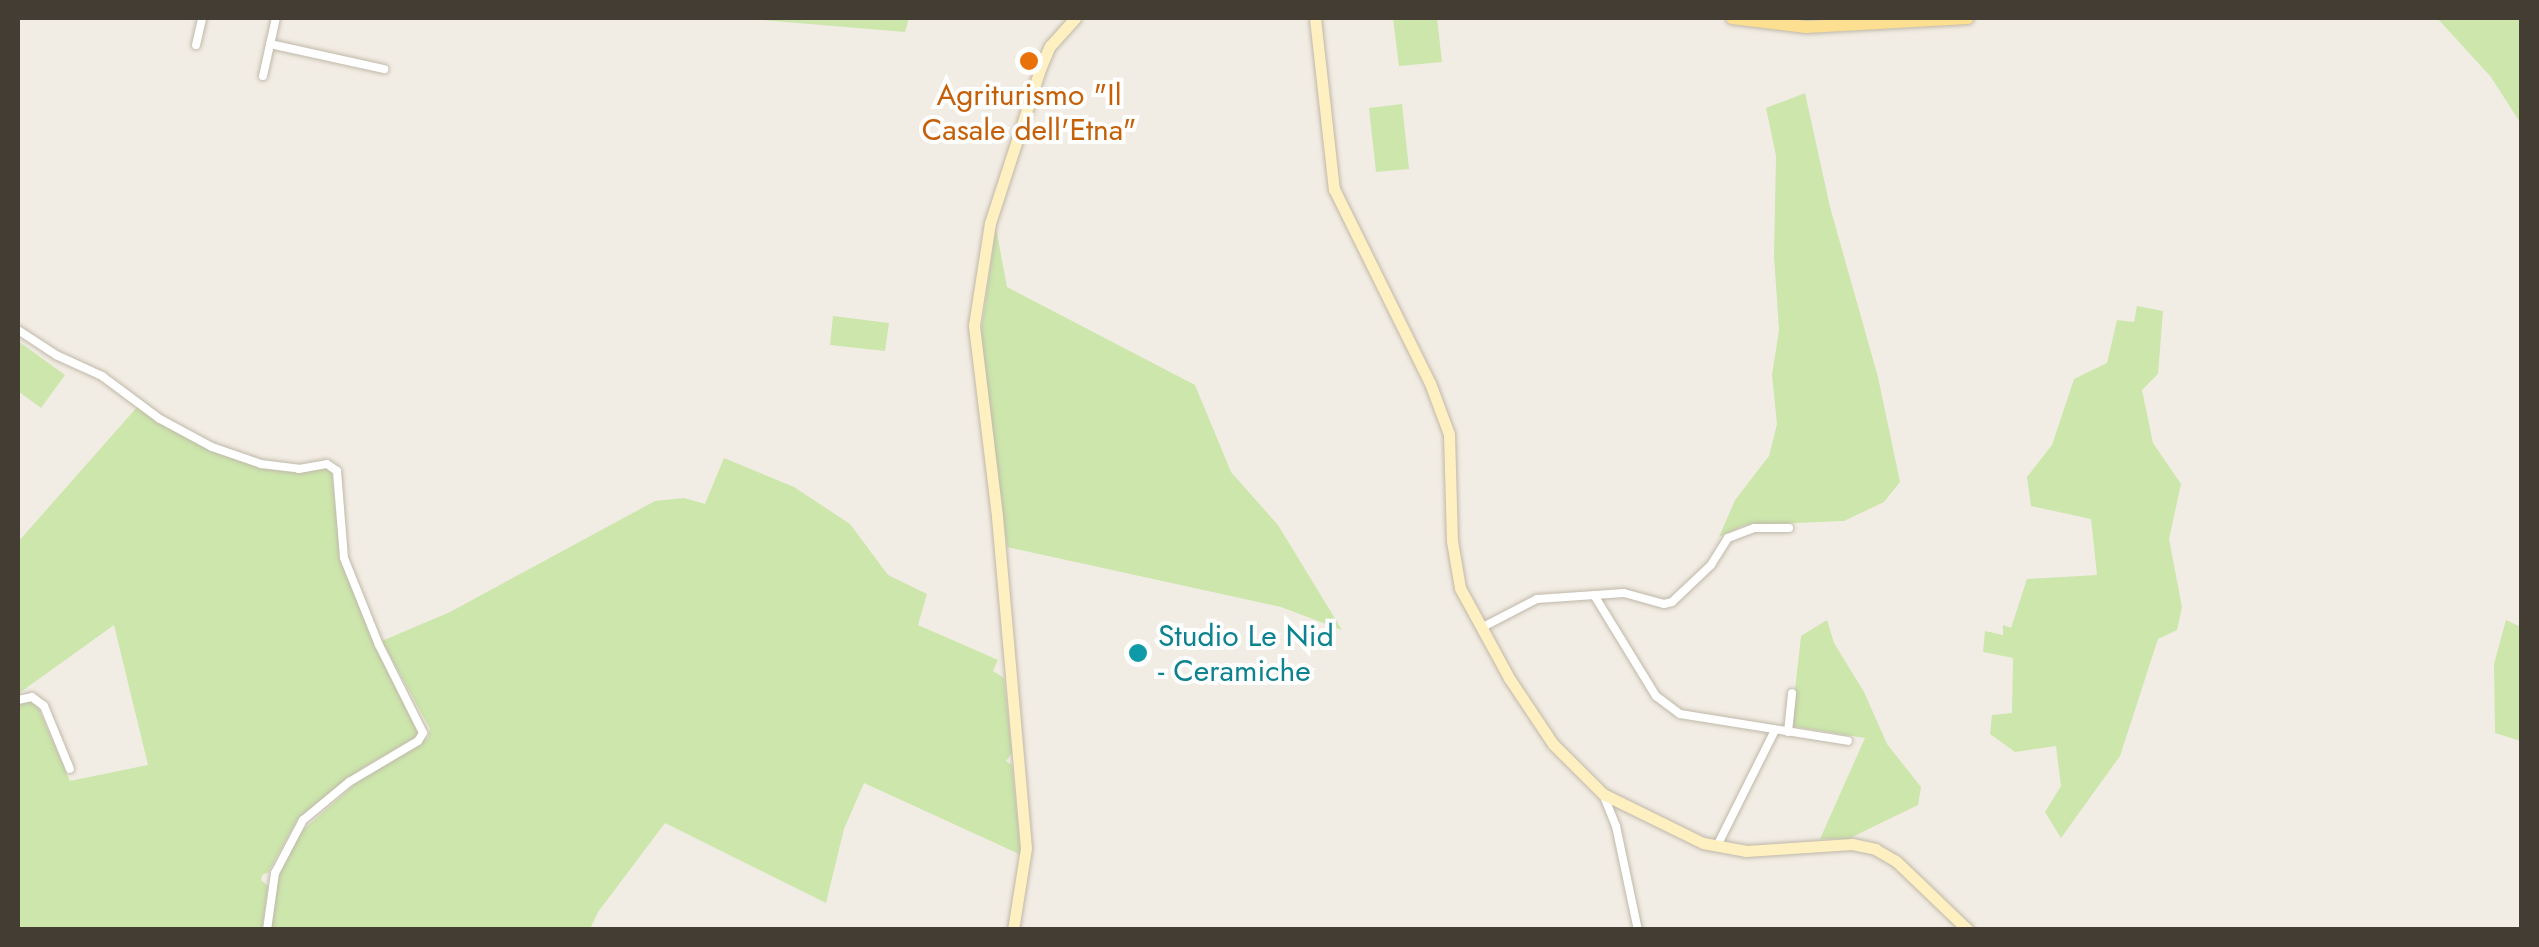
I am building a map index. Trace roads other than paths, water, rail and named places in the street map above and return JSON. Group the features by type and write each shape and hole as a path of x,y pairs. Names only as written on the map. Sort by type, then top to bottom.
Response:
{"main road":[{"path":"1732,18 1816,26 1968,18"}],"street":[{"path":"196,46 202,18"},
{"path":"263,76 276,18"},
{"path":"1013,930 1026,848 998,516 974,325 990,223 1040,70 1050,46 1076,18"},
{"path":"1315,18 1334,189 1430,383 1448,434 1455,572 1481,628 1553,744 1603,794 1687,837 1717,846 1765,851 1865,846 1896,861 1968,930"},
{"path":"270,44 384,69"},
{"path":"18,330 56,355 102,376 160,419 212,447 261,464 300,469 327,464 337,472 344,558 379,645 424,732 418,741 360,774 303,820 275,873 267,930"},
{"path":"1481,628 1537,599 1624,593 1664,604 1672,602 1712,565 1728,538 1754,528 1788,528"},
{"path":"1594,595 1661,702 1690,717 1848,741"},
{"path":"1788,732 1792,693"},
{"path":"18,700 32,697 44,706 70,769"},
{"path":"1717,846 1776,730"},
{"path":"1603,794 1616,826 1638,930"}],"place":[{"name":"Agriturismo \"Il Casale dell'Etna\"","path":"1029,61"},
{"name":"Studio Le Nid - Ceramiche","path":"1138,653"}]}
